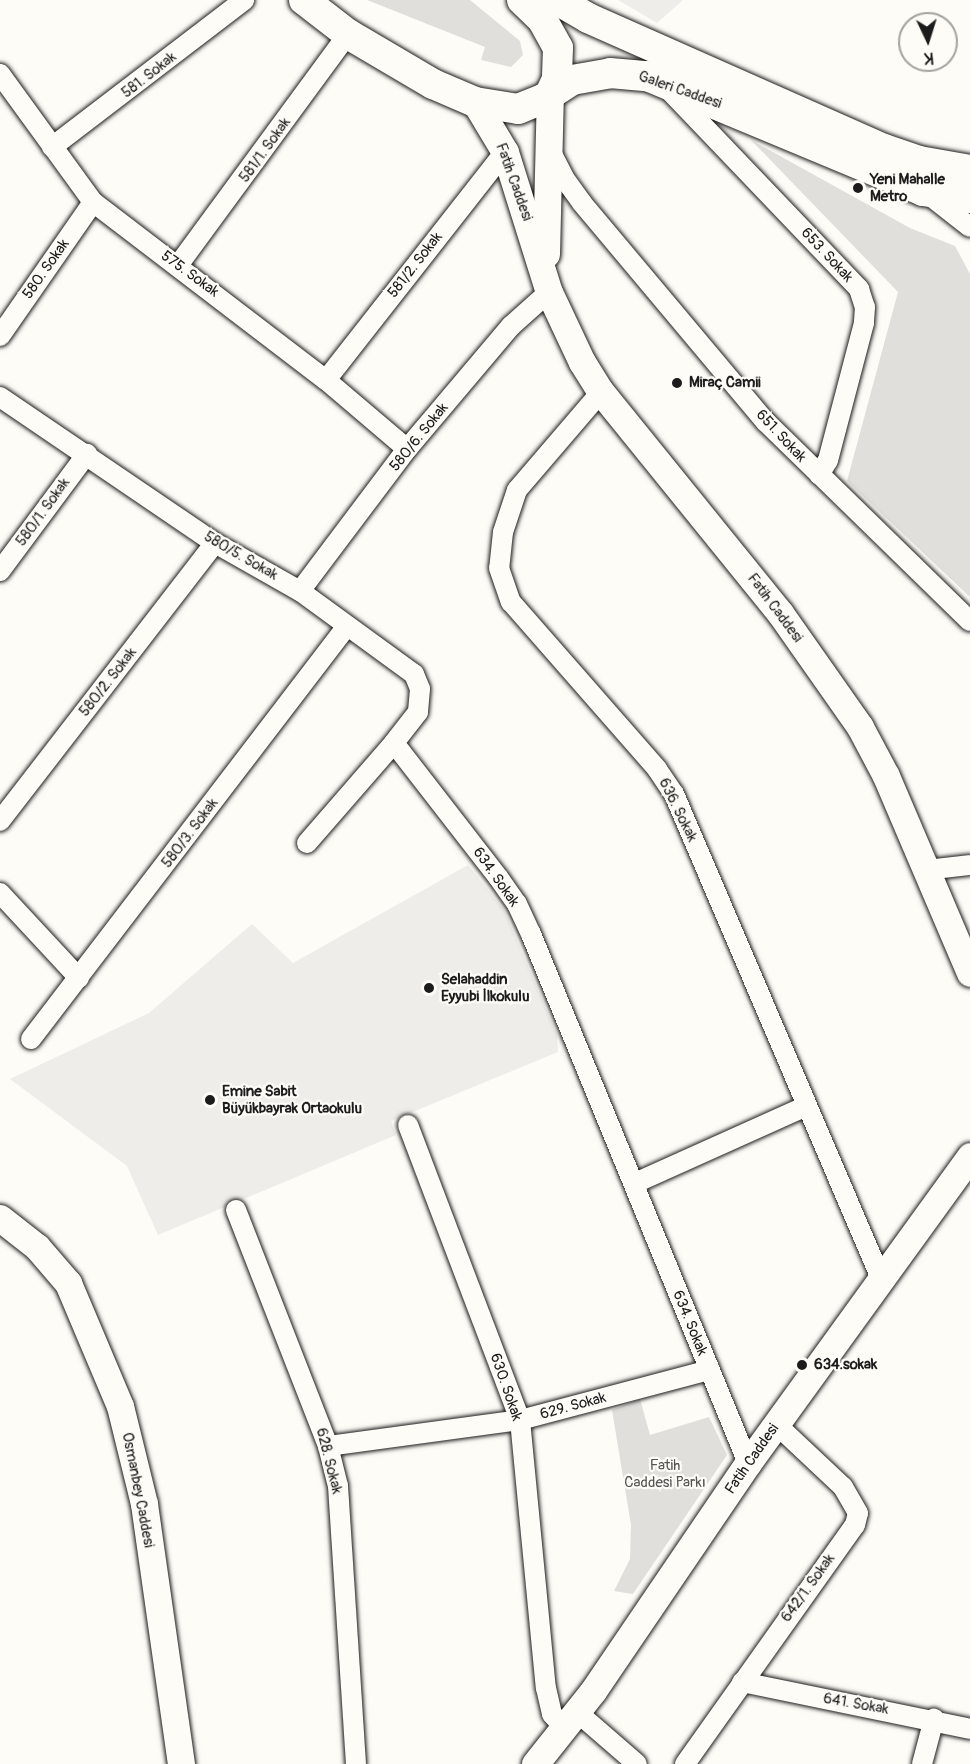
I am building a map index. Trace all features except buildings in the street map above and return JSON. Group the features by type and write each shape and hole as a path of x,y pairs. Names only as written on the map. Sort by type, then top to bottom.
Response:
{"main road":[{"name":"Galeri Caddesi","path":"304,0 348,34 434,84 475,102 518,109 550,94 572,80 610,73 660,80 923,191 970,198"},
{"path":"522,0 554,35 559,63 550,94"},
{"name":"Galeri Caddesi","path":"557,0 588,18 884,149 919,161 970,170"},
{"name":"Fatih Caddesi","path":"546,280 550,94"},
{"name":"Fatih Caddesi","path":"475,102 506,152 546,280 568,335 601,392 746,569 841,699 886,776 970,973"},
{"name":"Fatih Caddesi","path":"535,1764 571,1720 748,1463 882,1281 970,1156"},
{"name":"Osmanbey Caddesi","path":"0,1218 38,1249 68,1283 91,1332 134,1453 182,1764"},
{"path":"0,1240 38,1249"}],"street":[{"name":"581. Sokak","path":"52,147 244,0"},
{"name":"581/1. Sokak","path":"179,264 348,34"},
{"name":"575. Sokak","path":"0,74 93,202 115,222 179,264 326,380 407,449"},
{"name":"653. Sokak","path":"660,80 859,289 865,307 864,323 828,460 819,475"},
{"name":"651. Sokak","path":"549,146 564,178 582,203 766,422 970,621"},
{"name":"581/2. Sokak","path":"326,380 506,152"},
{"path":"923,191 970,227"},
{"name":"580. Sokak","path":"0,336 93,202"},
{"name":"580/6. Sokak","path":"300,591 407,449 511,326 546,280"},
{"name":"636. Sokak","path":"601,392 517,490 503,532 499,568 511,602 657,769 674,794 882,1281"},
{"name":"580/5. Sokak","path":"0,397 215,543 300,591 414,674 420,688 418,712 394,743"},
{"name":"580/1. Sokak","path":"0,571 87,454"},
{"name":"580/2. Sokak","path":"0,821 215,543"},
{"name":"580/3. Sokak","path":"31,1039 80,978 347,626"},
{"path":"307,843 394,743"},
{"name":"634. Sokak","path":"394,743 517,904 635,1183 748,1463"},
{"path":"927,870 970,865"},
{"path":"0,893 80,978"},
{"path":"635,1183 806,1106"},
{"name":"630. Sokak","path":"408,1125 520,1420 546,1688 552,1714 571,1720 637,1764"},
{"name":"628. Sokak","path":"236,1210 328,1446 338,1486 356,1764"},
{"name":"629. Sokak","path":"328,1446 520,1420 709,1370"},
{"name":"642/1. Sokak","path":"685,1764 855,1525 858,1512 843,1486 776,1424"},
{"name":"641. Sokak","path":"742,1682 934,1719 970,1729"},
{"path":"922,1764 934,1719"}],"shaded area":[{"path":"618,0 683,0 657,23"},
{"name":"Emine Sabit Büyükbayrak Ortaokulu","path":"468,865 504,910 557,1034 558,1052 391,1121 396,1135 158,1235 127,1166 10,1079 149,1013 252,924 293,963"}],"green space":[{"path":"367,0 470,0 520,41 523,55 511,67 481,60 485,47"},
{"path":"751,140 910,228 955,246 970,274 970,597 847,481 898,292"},
{"name":"Fatih Caddesi Parkı","path":"640,1399 650,1435 709,1417 727,1455 633,1594 614,1591 630,1559 631,1525 612,1410"}],"place":[{"name":"Yeni Mahalle Metro","path":"858,188"},
{"name":"Miraç Camii","path":"677,383"},
{"name":"Selahaddin Eyyubi İlkokulu","path":"429,988"},
{"name":"Emine Sabit Büyükbayrak Ortaokulu","path":"210,1100"},
{"name":"634.sokak","path":"802,1365"}]}
